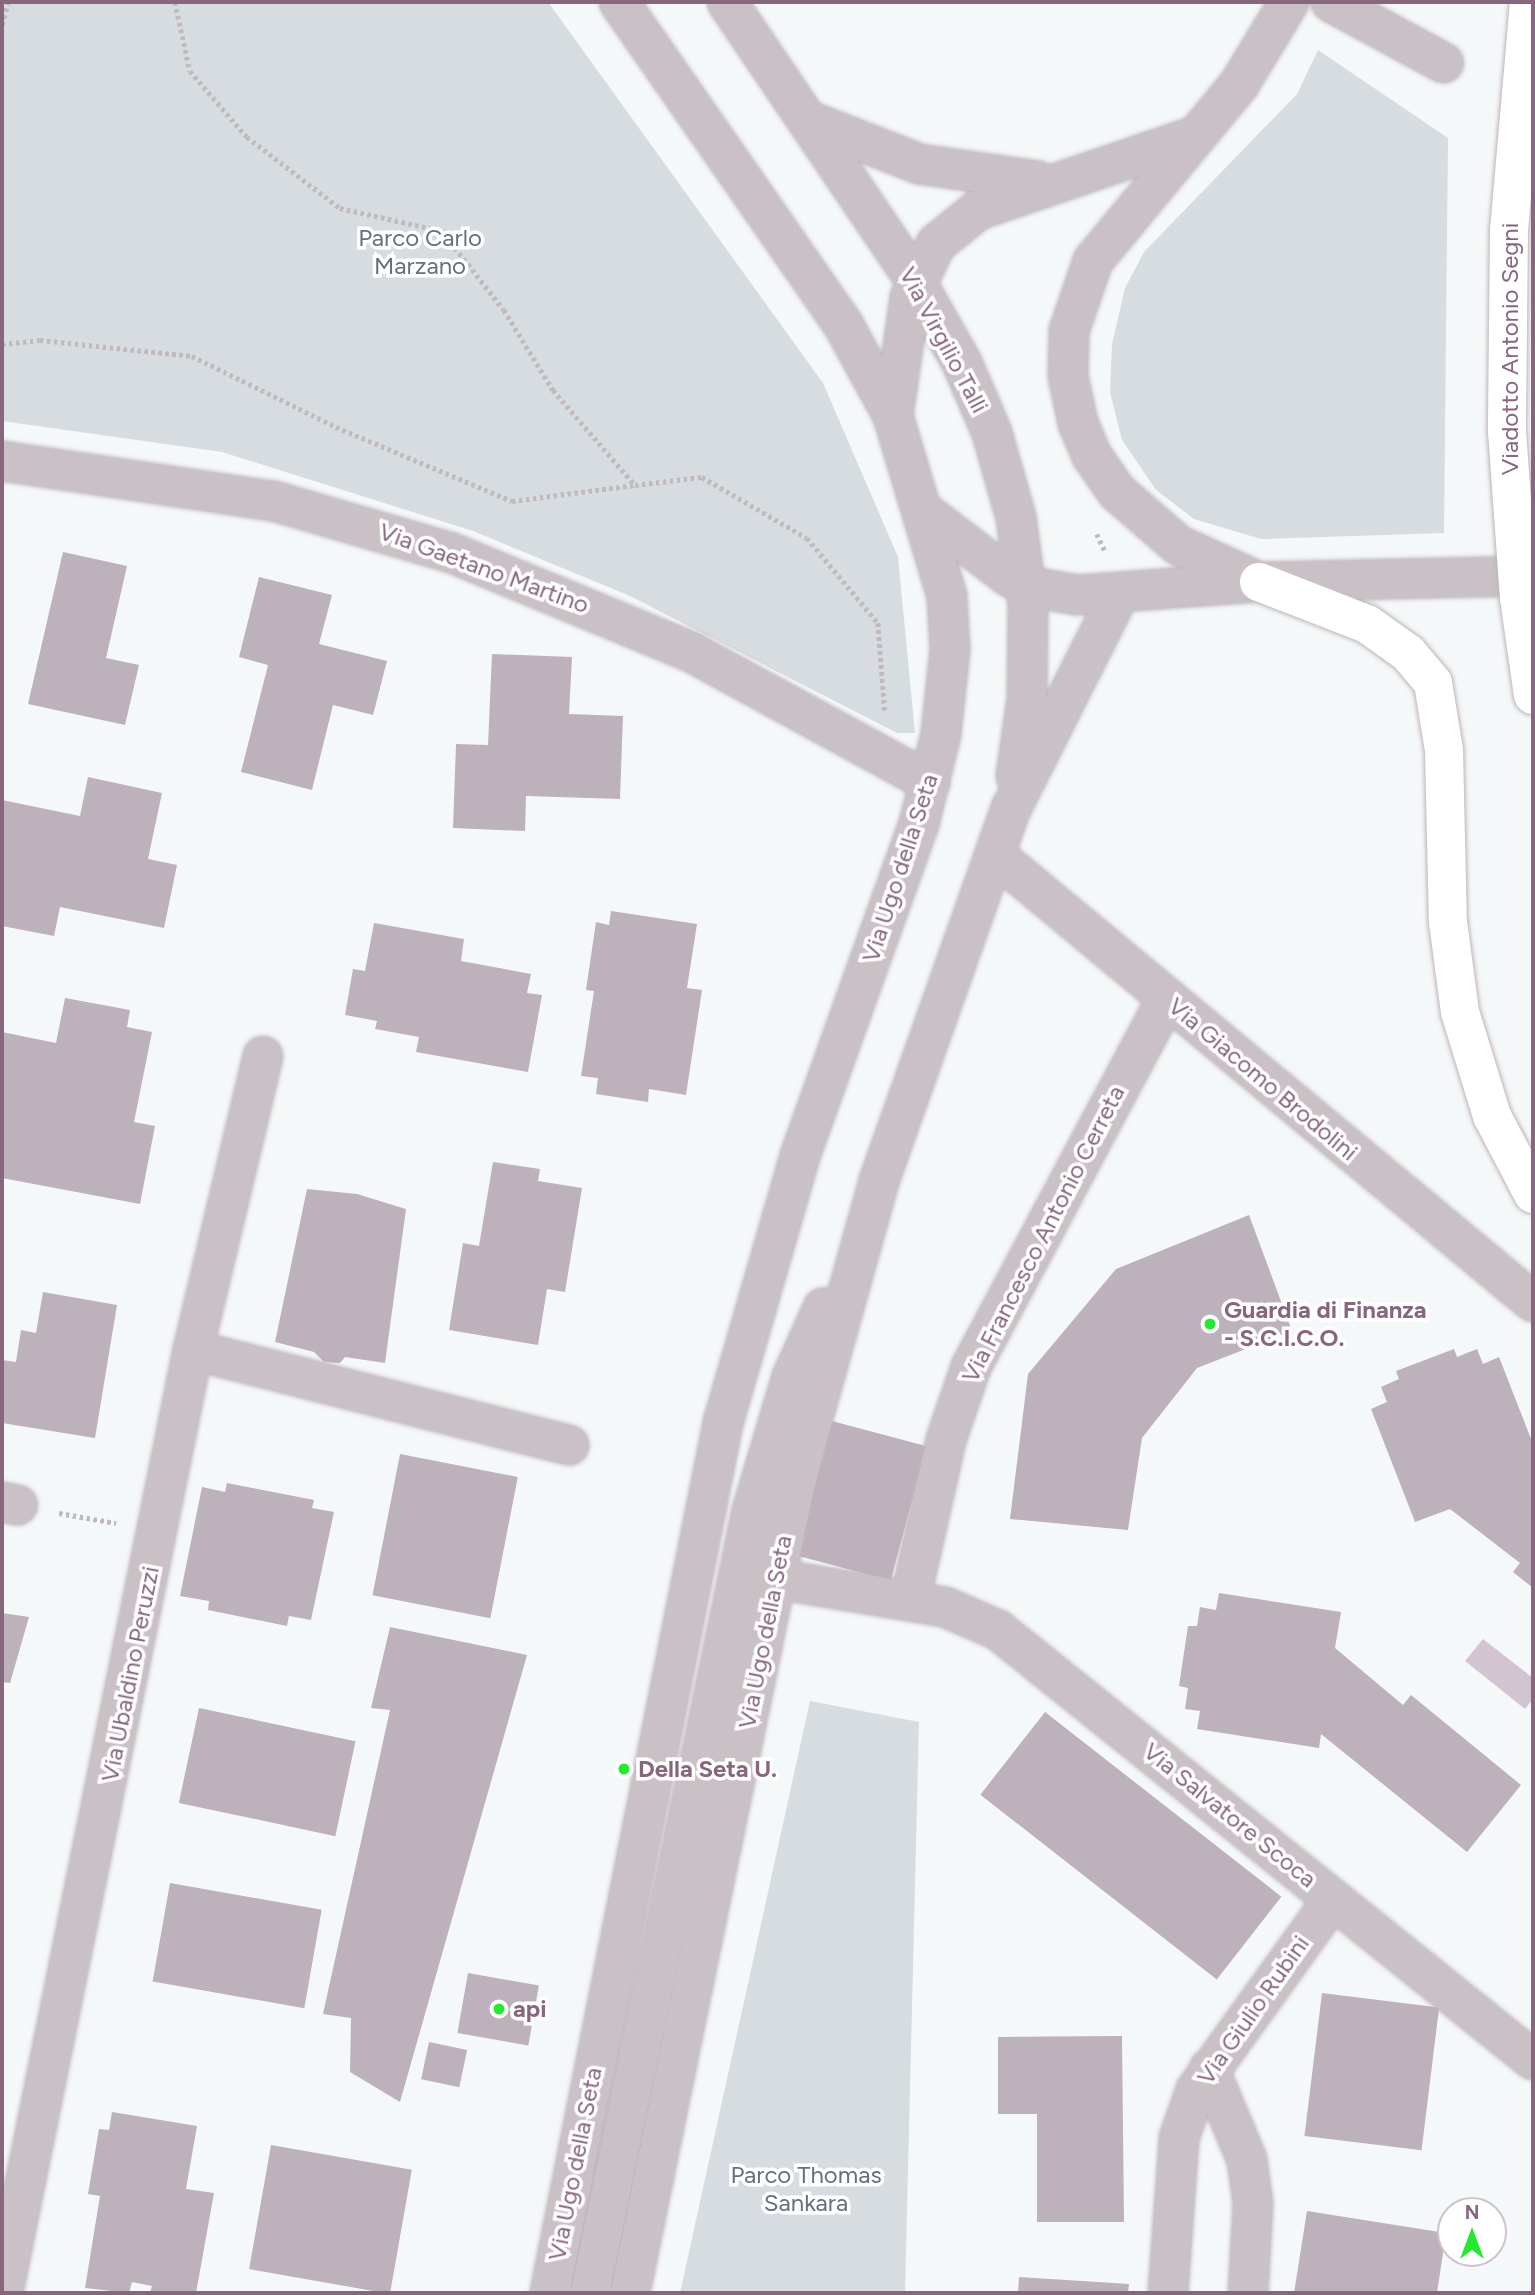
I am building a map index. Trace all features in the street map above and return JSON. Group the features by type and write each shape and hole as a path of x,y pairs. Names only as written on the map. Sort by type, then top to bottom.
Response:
{"main road":[{"name":"Viadotto Antonio Segni","path":"1529,2 1509,230 1507,431 1518,588 1533,695"},
{"path":"1259,582 1367,624 1408,653 1433,683 1444,750 1448,922 1460,1012 1492,1116 1533,1194"}],"street":[{"path":"619,2 844,326 893,416"},
{"name":"Via Virgilio Talli","path":"727,2 915,279 962,363 996,443 1013,501 1026,586 1027,699 1011,809"},
{"path":"1259,582 1207,561 1137,514 1092,456 1070,393 1069,331 1084,279 1125,216 1240,83 1289,2"},
{"path":"1331,2 1444,64"},
{"path":"807,120 870,148 948,171 1033,181 1072,178"},
{"path":"893,416 901,334 915,279 936,244 967,216 1192,137"},
{"name":"Via Ugo della Seta","path":"550,2293 719,1443 783,1216 930,782 941,734 950,624 943,574 893,416"},
{"name":"Via Gaetano Martino","path":"2,461 274,501 452,553 581,602 693,653 930,782"},
{"path":"922,510 972,552 1026,586 1077,595 1259,582 1533,576"},
{"path":"1011,809 1119,594"},
{"name":"Via Ugo della Seta","path":"630,2293 797,1475 879,1181 1011,809"},
{"name":"Via Giacomo Brodolini","path":"995,855 1533,1302"},
{"name":"Via Francesco Antonio Cerreta","path":"910,1600 946,1440 971,1367 1167,998"},
{"name":"Via Ubaldino Peruzzi","path":"3,2293 193,1350 263,1056"},
{"name":"Via Ugo della Seta","path":"590,2293 752,1511 792,1377 879,1181"},
{"name":"Via Ugo della Seta","path":"752,1511 783,1216"},
{"path":"193,1350 569,1445"},
{"name":"Via Salvatore Scoca","path":"776,1579 910,1600 970,1616 1007,1636 1533,2060"},
{"name":"Via Giulio Rubini","path":"1168,2293 1179,2138 1209,2068 1333,1899"},
{"path":"1209,2068 1247,2160 1253,2204 1248,2293"}],"path":[{"path":"2,24 8,2"},
{"path":"175,2 190,71 247,137 340,208 442,231 504,310 554,390 635,485"},
{"path":"2,344 40,340 192,356 337,427 513,501 702,477 807,538 878,623 885,710 891,722"},
{"path":"10,1504 158,1531"}],"green space":[{"name":"Parco Carlo Marzano","path":"2,2 548,2 823,383 898,557 915,733 897,733 630,596 473,531 222,452 2,421"},
{"path":"1318,50 1448,138 1444,533 1261,539 1194,519 1156,490 1122,440 1110,392 1112,344 1125,288 1144,252 1297,94"},
{"name":"Parco Thomas Sankara","path":"810,1701 919,1722 905,2293 680,2293"}],"shaded area":[{"path":"1483,1639 1533,1678 1533,1699 1525,1709 1465,1661"}],"building":[{"path":"63,552 127,566 106,658 139,665 125,725 28,704"},
{"path":"259,577 332,595 319,644 387,661 373,715 333,705 312,790 241,772 268,665 239,657"},
{"path":"492,654 572,657 569,714 623,716 620,799 526,796 525,831 453,828 456,744 488,745"},
{"path":"88,777 162,793 148,859 177,865 164,928 60,907 54,936 2,926 2,800 80,816"},
{"path":"611,911 697,924 687,988 702,990 686,1095 649,1089 648,1102 596,1094 598,1078 581,1076 594,991 586,990 596,922 609,925"},
{"path":"374,923 464,939 461,961 531,974 527,993 542,995 528,1072 416,1052 419,1037 375,1029 377,1021 345,1015 353,969 365,971"},
{"path":"65,998 130,1010 127,1027 152,1032 134,1122 155,1126 140,1204 2,1178 2,1032 56,1043"},
{"path":"493,1162 540,1169 538,1181 582,1188 565,1292 547,1289 538,1345 449,1330 463,1243 479,1246"},
{"path":"307,1189 357,1194 406,1209 385,1363 345,1357 340,1363 324,1362 314,1352 275,1342"},
{"path":"1249,1215 1292,1331 1197,1368 1142,1438 1128,1530 1010,1519 1028,1374 1116,1269"},
{"path":"43,1292 117,1305 95,1438 2,1423 2,1360 16,1362 21,1330 36,1333"},
{"path":"1454,1349 1457,1357 1477,1349 1483,1364 1499,1357 1533,1444 1533,1588 1513,1572 1520,1563 1450,1509 1415,1522 1371,1409 1387,1402 1381,1387 1399,1379 1396,1371"},
{"path":"832,1421 927,1446 891,1581 796,1555"},
{"path":"400,1454 518,1477 490,1618 373,1595"},
{"path":"227,1483 314,1500 312,1508 334,1512 311,1620 289,1616 287,1626 208,1610 209,1601 180,1596 202,1487 225,1492"},
{"path":"1219,1593 1341,1612 1335,1648 1403,1705 1411,1695 1521,1785 1467,1852 1321,1734 1319,1748 1197,1729 1200,1711 1185,1709 1188,1688 1179,1686 1188,1626 1197,1626 1200,1607 1216,1610"},
{"path":"2,1613 29,1617 10,1683 2,1682"},
{"path":"390,1627 527,1655 400,2102 350,2072 351,2018 323,2014 390,1710 371,1708"},
{"path":"199,1708 356,1741 335,1836 179,1803"},
{"path":"1045,1712 1281,1897 1217,1979 980,1795"},
{"path":"170,1883 322,1910 304,2008 153,1981"},
{"name":"api","path":"468,1973 539,1986 528,2046 457,2033"},
{"path":"1322,1993 1439,2007 1422,2150 1304,2136"},
{"path":"1122,2036 1124,2222 1037,2222 1037,2114 998,2114 998,2037"},
{"path":"429,2042 467,2050 459,2087 421,2079"},
{"path":"112,2112 197,2126 186,2189 214,2193 196,2293 150,2293 152,2286 132,2282 129,2293 85,2288 100,2196 88,2194 99,2129 109,2130"},
{"path":"271,2145 412,2170 390,2293 249,2269"},
{"path":"1307,2211 1437,2232 1437,2267 1441,2267 1437,2293 1294,2293"},
{"path":"1019,2277 1129,2284 1128,2293 1018,2293"}],"place":[{"name":"Guardia di Finanza - S.C.I.C.O.","path":"1210,1324"},
{"name":"Della Seta U.","path":"624,1769"},
{"name":"api","path":"499,2009"}]}
